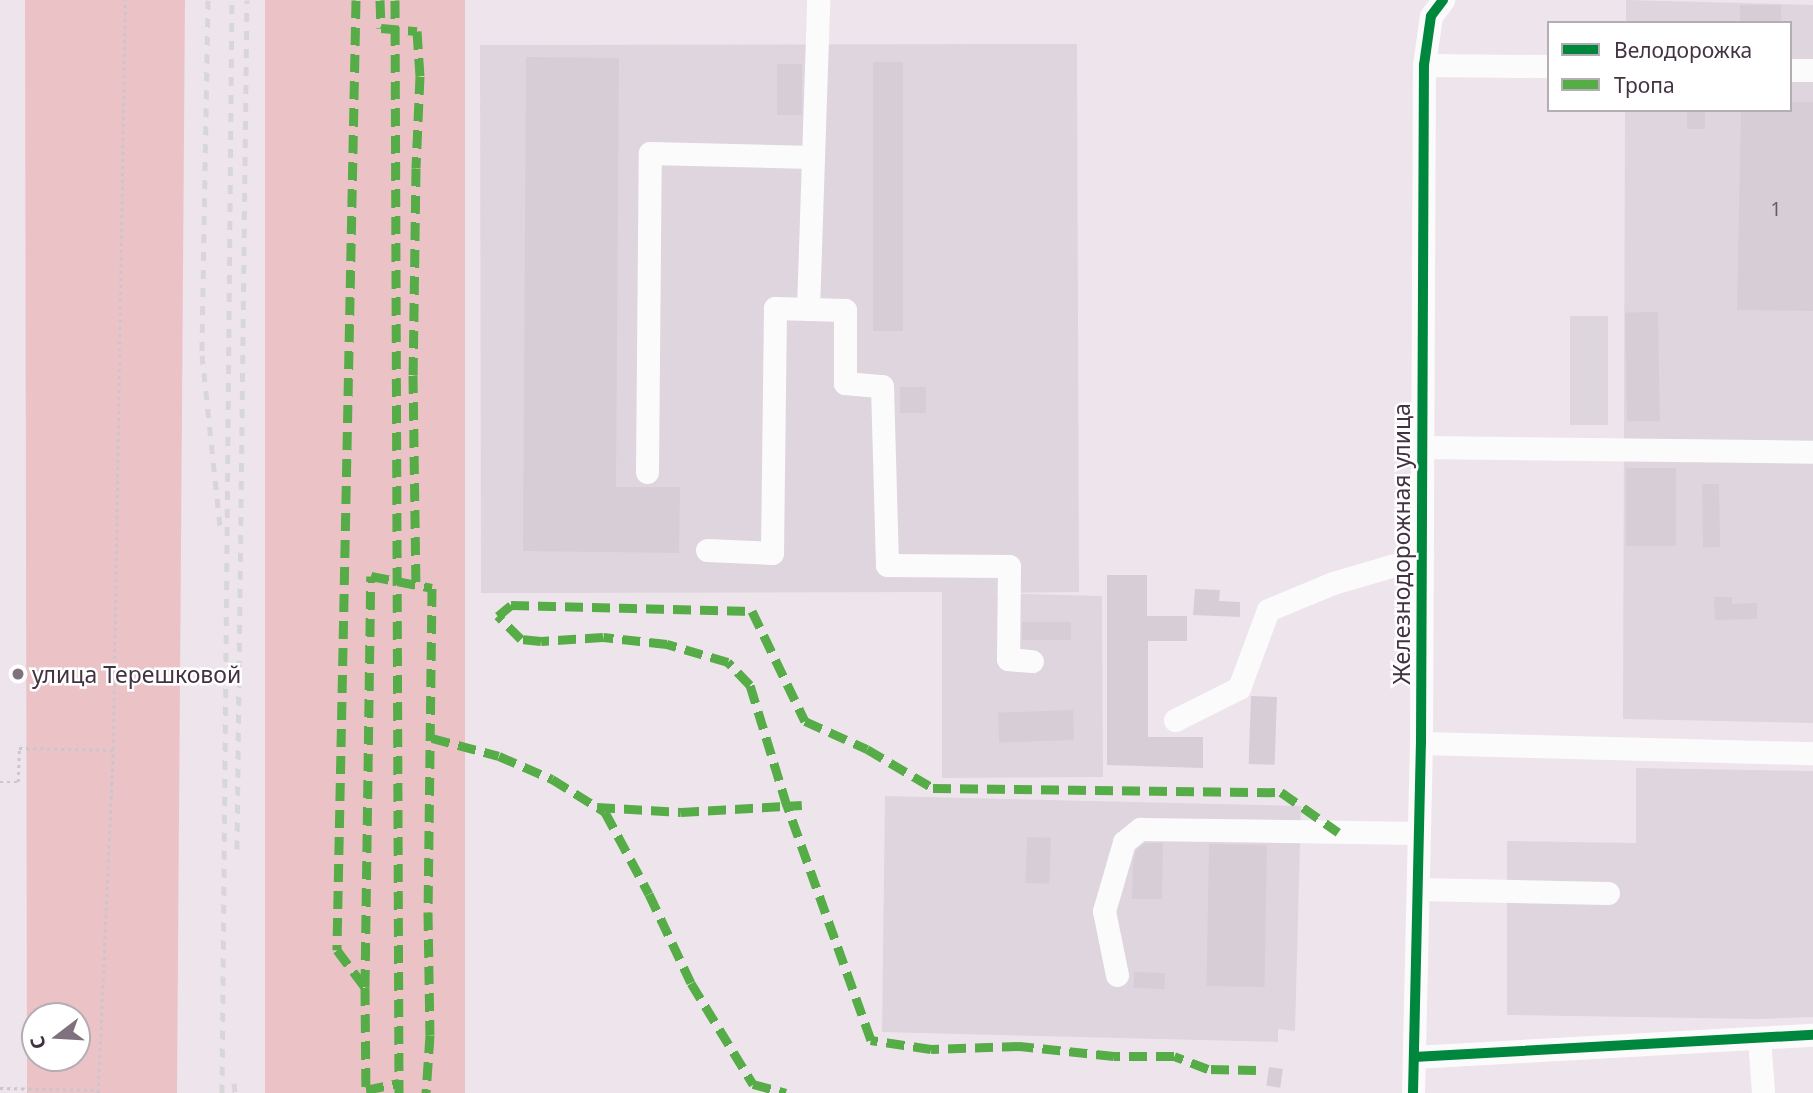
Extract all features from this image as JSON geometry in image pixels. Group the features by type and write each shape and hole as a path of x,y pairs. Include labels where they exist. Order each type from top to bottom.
{"street":[{"path":"808,309 818,0"},
{"name":"Железнодорожная улица","path":"1413,1093 1421,743 1424,65 1431,16 1443,0"},
{"path":"1424,65 1547,66"},
{"path":"1792,70 1813,71"},
{"path":"648,472 650,153 813,157"},
{"path":"707,550 772,553 775,308 845,310 845,383 882,386 887,565 1009,566 1008,659 1032,661"},
{"path":"1422,447 1813,452"},
{"path":"1175,720 1239,688 1268,610 1333,583 1422,557"},
{"path":"1421,743 1802,759"},
{"path":"1117,975 1104,911 1124,842 1140,829 1419,833"},
{"path":"1418,889 1608,893"},
{"path":"1414,1057 1813,1035"},
{"path":"1759,1038 1763,1093"}],"path":[{"path":"0,1088 98,1091 113,750 125,0"},
{"path":"0,782 18,782 19,747 113,750"}],"shaded area":[{"path":"25,0 185,0 177,1093 27,1093 27,1072 91,1072 91,1002 27,1002"},
{"path":"265,0 465,0 465,1093 265,1093"},
{"path":"1626,0 1813,5 1813,723 1623,719 1625,112 1792,112 1792,21 1626,21"},
{"path":"1077,44 1079,592 986,593 1102,596 1103,777 942,778 942,592 481,593 480,45"},
{"path":"1570,316 1608,316 1608,425 1570,425"},
{"path":"1636,768 1813,771 1813,1017 1759,1019 1507,1015 1507,841 1636,843"},
{"path":"885,796 1301,806 1295,1031 1278,1029 1278,1042 882,1032"}],"building":[{"path":"1740,5 1781,5 1781,21 1740,21"},
{"path":"526,57 619,58 616,487 680,487 679,553 523,551"},
{"path":"873,62 903,62 903,331 873,331"},
{"path":"777,64 802,64 802,115 777,115"},
{"path":"1792,102 1813,102 1813,311 1737,310 1741,112 1792,112"},
{"path":"1687,112 1705,112 1705,129 1687,129"},
{"path":"1658,312 1660,421 1627,422 1625,313"},
{"path":"900,387 926,387 926,413 900,413"},
{"path":"1626,468 1676,468 1676,546 1626,546"},
{"path":"1702,484 1719,484 1720,547 1703,547"},
{"path":"1107,575 1147,575 1147,616 1187,616 1187,641 1148,641 1148,737 1203,737 1203,768 1107,765"},
{"path":"1195,589 1220,590 1219,601 1240,602 1240,617 1193,615"},
{"path":"1714,597 1732,597 1732,604 1757,603 1757,619 1715,620"},
{"path":"1022,622 1071,622 1071,640 1022,640"},
{"path":"1251,696 1277,697 1275,765 1249,764"},
{"path":"1073,710 1074,740 999,743 998,713"},
{"path":"1027,837 1051,838 1049,884 1025,883"},
{"path":"1145,843 1163,843 1162,899 1132,899 1136,850"},
{"path":"1209,844 1267,845 1265,987 1207,986"},
{"path":"1134,972 1165,973 1164,989 1133,988"},
{"path":"1269,1067 1283,1069 1280,1088 1266,1086"}],"railway":[{"path":"208,0 202,355 220,526"},
{"path":"222,1093 232,0"},
{"path":"237,849 247,0"},
{"path":"234,1083 235,1093"}],"marked path":[{"path":"356,0 337,950 365,987 366,1093"},
{"path":"380,0 381,28 417,31 420,76 413,375 416,585"},
{"path":"395,0 399,1093"},
{"path":"365,987 371,576 432,588 428,912 430,1035 426,1093"},
{"path":"1256,1070 1208,1069 1174,1056 1114,1056 1020,1046 931,1049 871,1040 787,806 750,685 728,662 667,644 603,637 541,641 521,639 498,616 511,605 752,611 805,721 867,749 933,788 1281,792 1338,832"},
{"path":"432,738 499,756 552,779 605,812 649,894 691,983 753,1084 786,1093"},
{"path":"597,807 681,812 802,805"},
{"path":"366,1090 399,1083"}],"cycle path":[{"path":"1413,1093 1421,743 1424,65 1431,16 1443,0"},
{"path":"1414,1057 1813,1035"}],"place":[{"name":"улица Терешковой","path":"18,674"}]}
